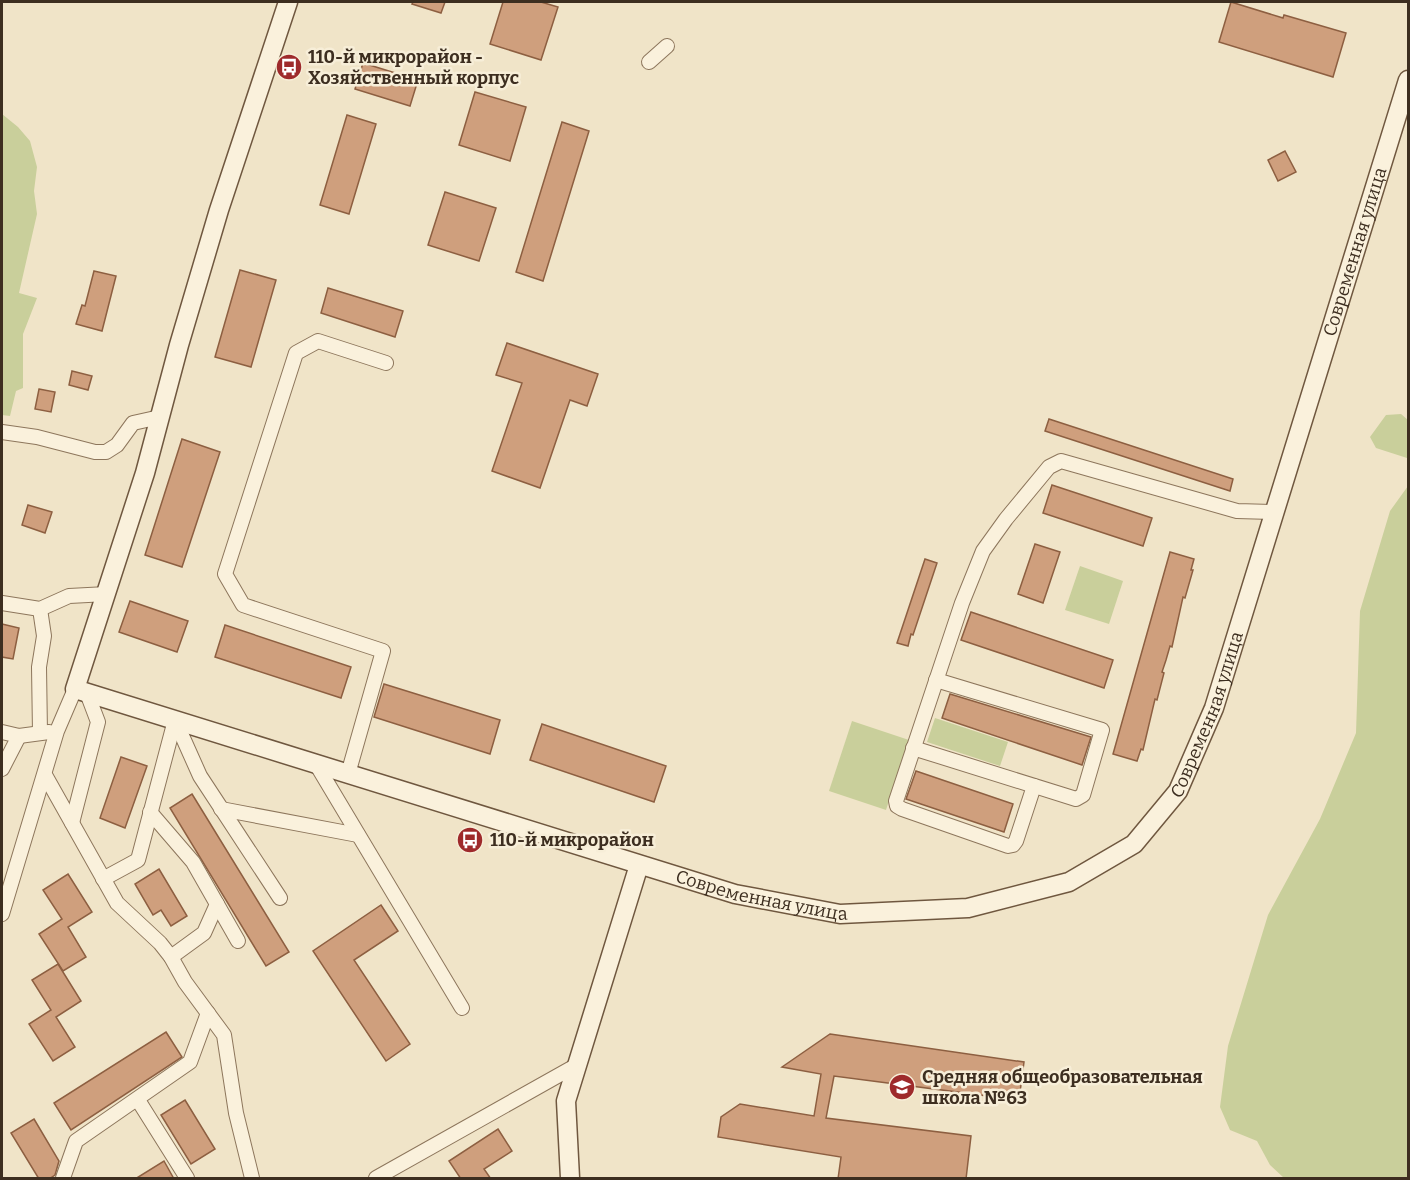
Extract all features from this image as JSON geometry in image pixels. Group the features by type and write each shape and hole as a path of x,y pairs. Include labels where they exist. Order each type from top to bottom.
{"street":[{"path":"2,914 57,731 81,691 219,210 288,2"},
{"path":"649,62 667,46"},
{"name":"Современная улица","path":"81,691 735,894 840,914 968,908 1069,882 1134,844 1178,791 1214,708 1408,80"},
{"path":"348,774 383,651 243,604 225,574 296,353 318,340 386,363"},
{"path":"2,432 106,452 117,445 133,423 160,417"},
{"path":"1034,786 1016,841 1013,845 1008,846 902,809 897,806 896,801 962,603 983,551 1049,467 1061,461 1237,511 1274,512"},
{"path":"2,603 40,609 69,596 107,594"},
{"path":"40,609 44,636 39,667 40,733"},
{"path":"913,748 1076,799 1083,795 1102,730 936,680"},
{"path":"72,823 98,722 81,691"},
{"path":"175,720 200,776 280,898"},
{"path":"104,879 138,860 175,720"},
{"path":"2,732 19,736 57,731"},
{"path":"2,769 19,736"},
{"path":"316,764 462,1008"},
{"path":"45,775 117,903 160,943 224,1035 236,1113 252,1179"},
{"path":"221,809 358,835"},
{"path":"150,812 193,862 238,940"},
{"path":"570,1179 566,1101 639,865"},
{"path":"171,957 204,933 217,904"},
{"path":"63,1179 76,1141 190,1062 208,1013"},
{"path":"376,1179 577,1065"},
{"path":"138,1100 187,1179"}],"green space":[{"path":"2,114 30,141 37,167 34,191 37,214 19,293 37,298 23,334 23,388 16,391 10,416 2,415"},
{"path":"1401,414 1408,420 1408,464 1407,458 1376,448 1370,437 1386,415"},
{"path":"1408,486 1408,1178 1284,1178 1270,1165 1257,1141 1230,1130 1220,1107 1228,1046 1268,915 1320,819 1356,733 1360,611 1390,511"},
{"path":"1080,566 1123,581 1109,624 1065,610"},
{"path":"935,718 1008,742 1000,766 927,742"},
{"path":"852,721 909,740 886,810 829,791"}],"building":[{"path":"413,2 445,2 441,13 412,4"},
{"path":"503,2 541,2 558,7 541,60 490,44"},
{"path":"1231,2 1283,18 1284,15 1346,33 1333,77 1219,42"},
{"path":"363,63 418,80 410,106 355,89"},
{"path":"475,92 526,107 510,161 459,145"},
{"path":"347,115 376,124 349,214 320,205"},
{"path":"562,122 589,131 543,281 516,272"},
{"path":"1285,151 1296,172 1278,181 1268,160"},
{"path":"445,192 496,208 479,261 428,245"},
{"path":"240,270 276,280 251,367 215,357"},
{"path":"94,271 116,276 102,331 76,324 82,305 85,306"},
{"path":"328,288 403,311 395,337 321,313"},
{"path":"507,343 598,374 587,406 570,400 540,488 492,471 522,383 496,375"},
{"path":"72,371 92,376 88,390 69,385"},
{"path":"39,389 55,392 51,412 35,409"},
{"path":"1049,419 1233,479 1230,491 1045,431"},
{"path":"182,439 220,452 182,567 145,555"},
{"path":"1052,485 1152,518 1143,546 1043,513"},
{"path":"28,505 52,512 45,533 22,525"},
{"path":"1035,544 1060,552 1043,603 1018,594"},
{"path":"1170,552 1194,559 1191,570 1193,570 1185,598 1183,597 1172,647 1170,646 1162,672 1164,673 1157,700 1155,699 1143,750 1141,749 1137,761 1113,754"},
{"path":"925,559 937,563 908,646 897,643"},
{"path":"130,601 188,621 177,652 119,632"},
{"path":"971,612 1113,660 1104,688 961,640"},
{"path":"2,624 19,628 13,659 2,657"},
{"path":"225,625 351,667 341,698 215,657"},
{"path":"384,684 500,720 490,754 374,717"},
{"path":"950,694 1091,737 1082,765 942,718"},
{"path":"542,724 666,766 654,802 530,760"},
{"path":"121,757 147,766 125,828 100,818"},
{"path":"916,771 1013,804 1004,832 906,799"},
{"path":"192,794 289,952 266,966 170,808"},
{"path":"159,869 187,916 171,926 161,910 153,915 135,884"},
{"path":"68,874 92,912 68,927 86,957 63,971 39,934 62,919 43,890"},
{"path":"381,905 398,931 354,960 410,1044 386,1061 313,951"},
{"path":"58,964 81,1001 56,1017 75,1047 53,1061 29,1024 51,1010 32,980"},
{"path":"166,1032 182,1057 71,1130 54,1103"},
{"path":"830,1034 1024,1062 1019,1100 834,1076 826,1118 971,1136 966,1179 838,1179 841,1157 718,1137 721,1117 740,1104 814,1116 821,1074 782,1067"},
{"path":"185,1100 215,1149 191,1164 161,1115"},
{"path":"34,1119 59,1161 55,1175 49,1179 39,1179 11,1133"},
{"path":"498,1129 512,1151 484,1169 491,1179 461,1179 449,1161"},
{"path":"164,1161 174,1179 135,1179"}],"place":[{"name":"110-й микрорайон - Хозяйственный корпус","path":"289,67"},
{"name":"110-й микрорайон","path":"470,840"},
{"name":"Средняя общеобразовательная школа №63","path":"902,1087"}]}
